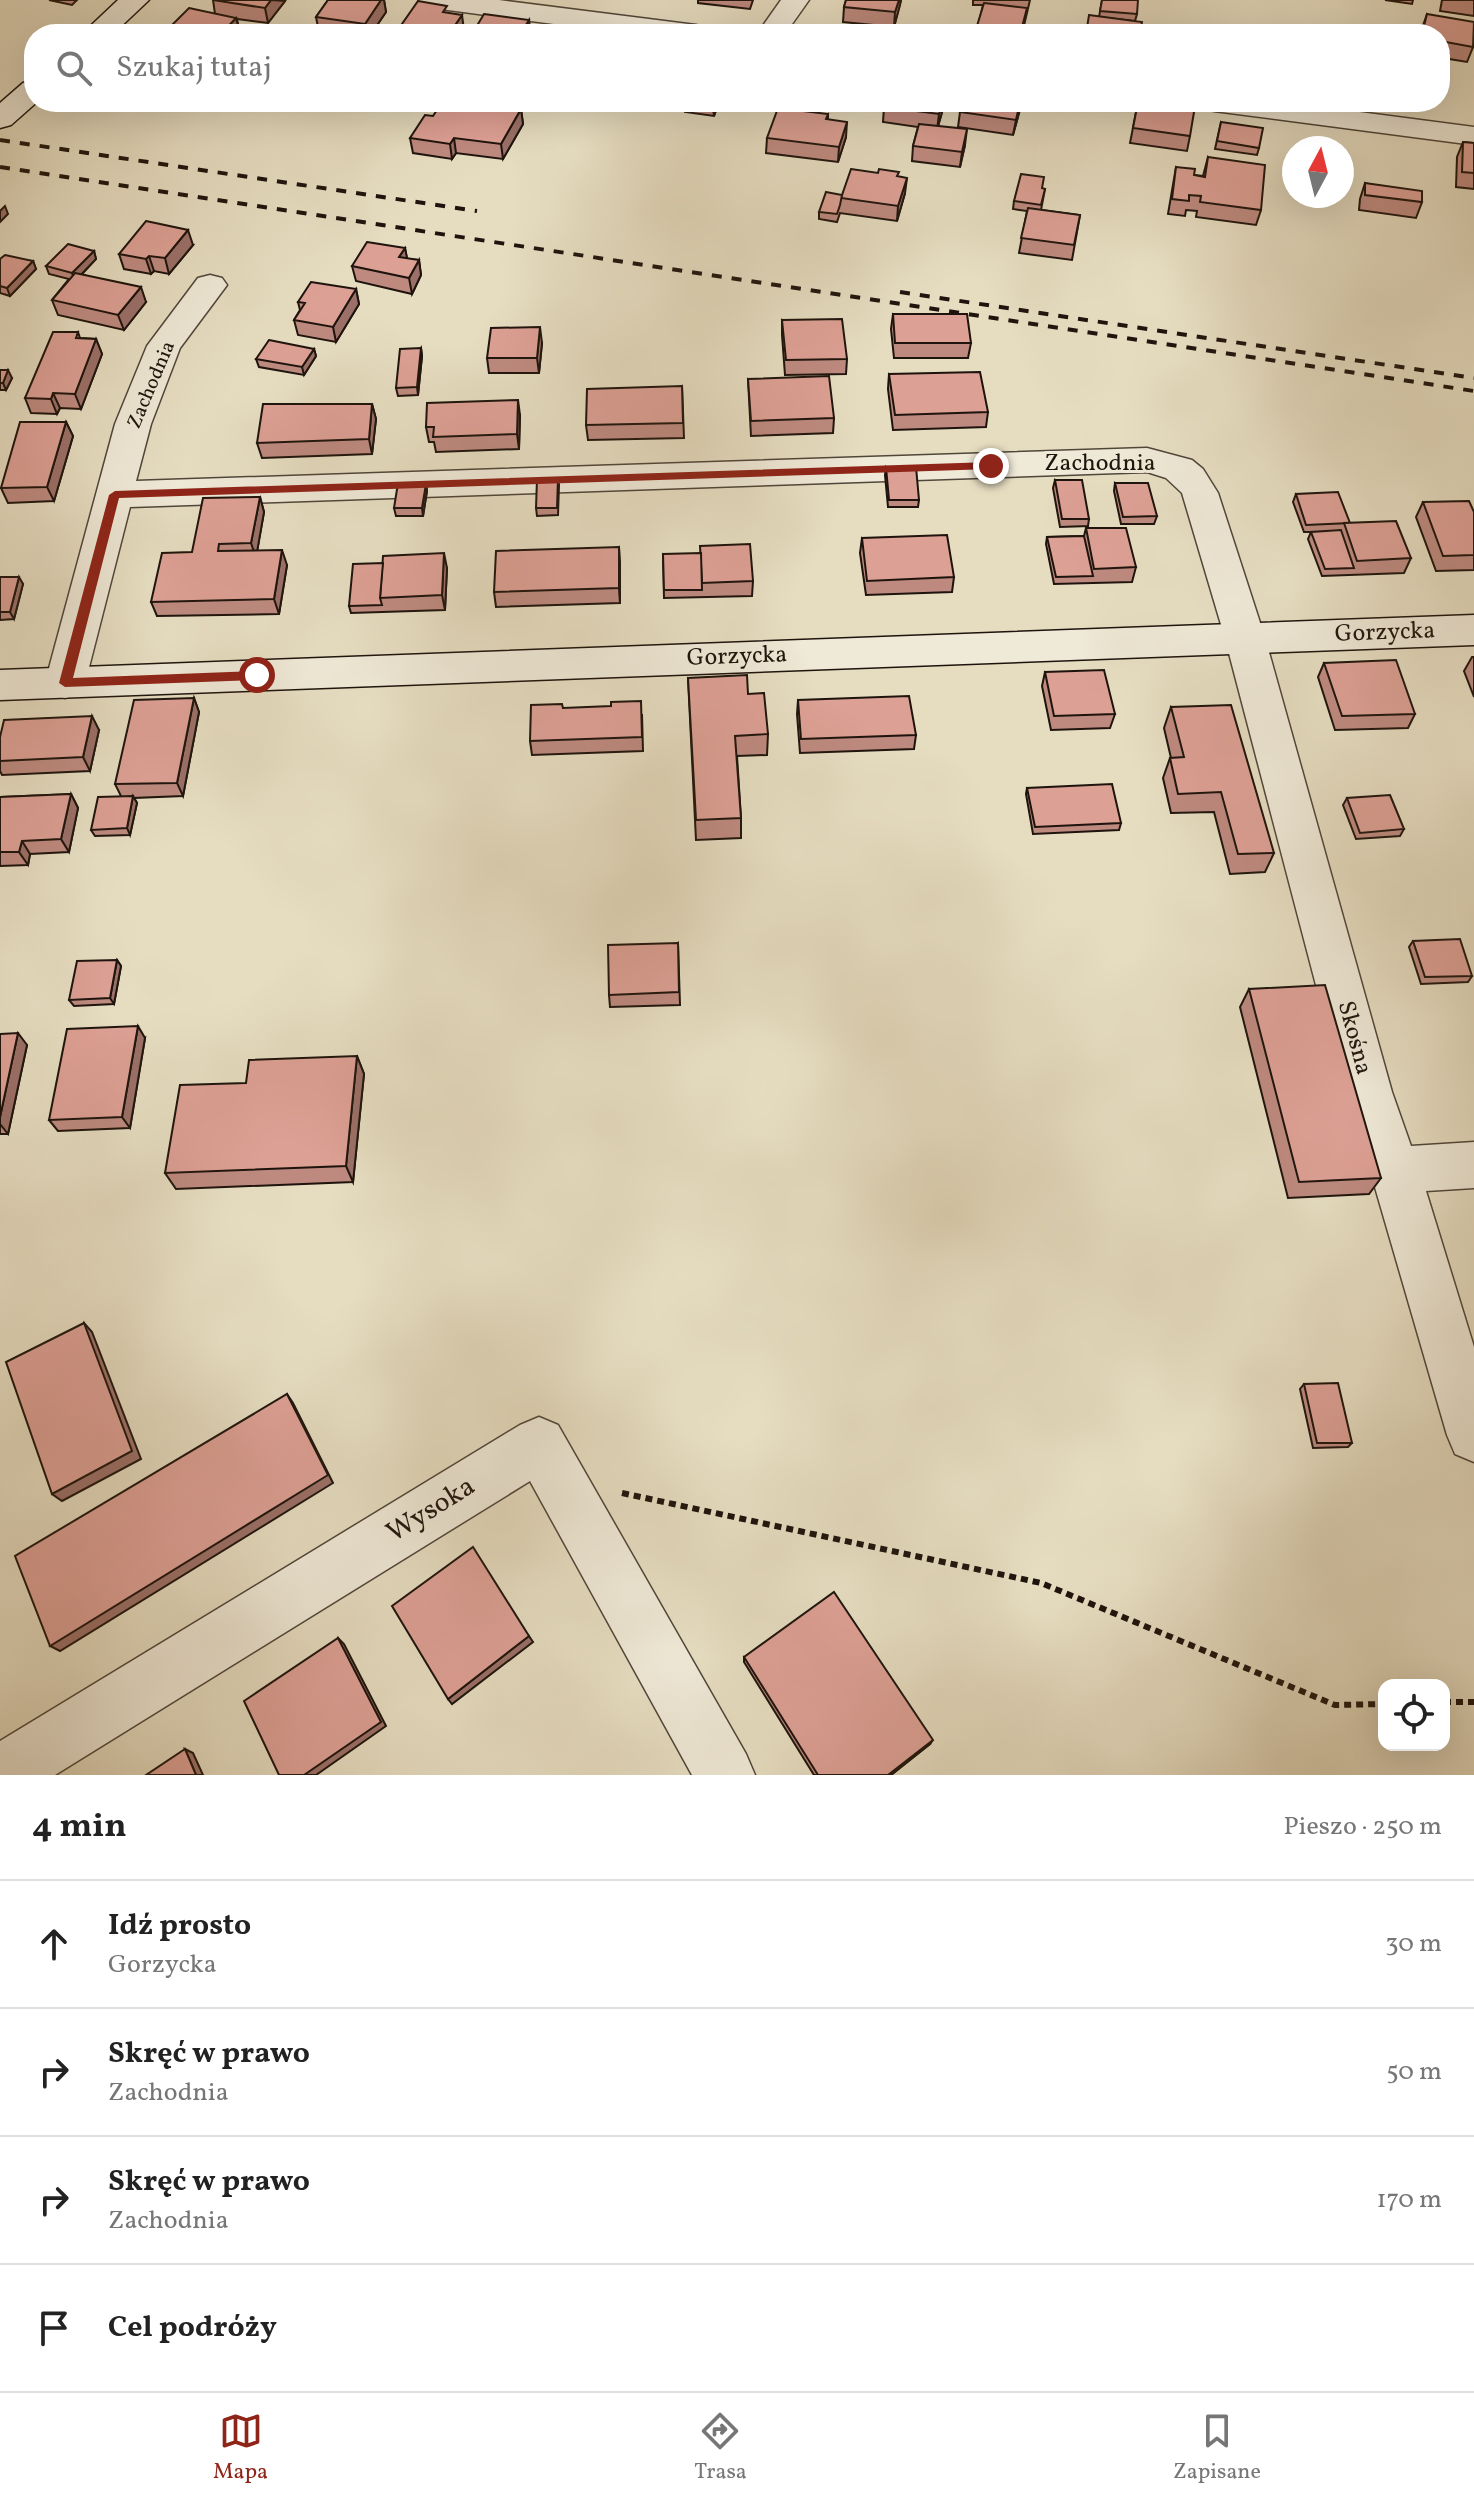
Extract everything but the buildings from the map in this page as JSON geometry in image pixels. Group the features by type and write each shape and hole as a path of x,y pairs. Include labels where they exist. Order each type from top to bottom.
{"street":[{"path":"107,24 135,0"},
{"path":"433,0 623,24"},
{"path":"778,24 795,0"},
{"path":"0,119 24,98"},
{"path":"1290,112 1474,136"},
{"name":"Zachodnia","path":"65,683 133,424 164,346 210,285"},
{"name":"Zachodnia","path":"115,495 1147,460 1176,465 1192,477 1200,493 1245,638"},
{"name":"Gorzycka","path":"0,685 1474,630"},
{"name":"Skośna","path":"1245,638 1368,1092 1395,1170 1474,1435"},
{"path":"1395,1170 1474,1165"},
{"name":"Wysoka","path":"0,1775 539,1444 725,1775"}],"path":[{"path":"559,1480 1041,1583 1335,1705 1378,1704"},
{"path":"1450,1702 1474,1702"}],"railway":[{"path":"0,140 477,211"},
{"path":"0,167 1474,391"},
{"path":"900,292 1474,378"}],"route":[{"path":"257,675 65,683 115,495 991,466"}]}
